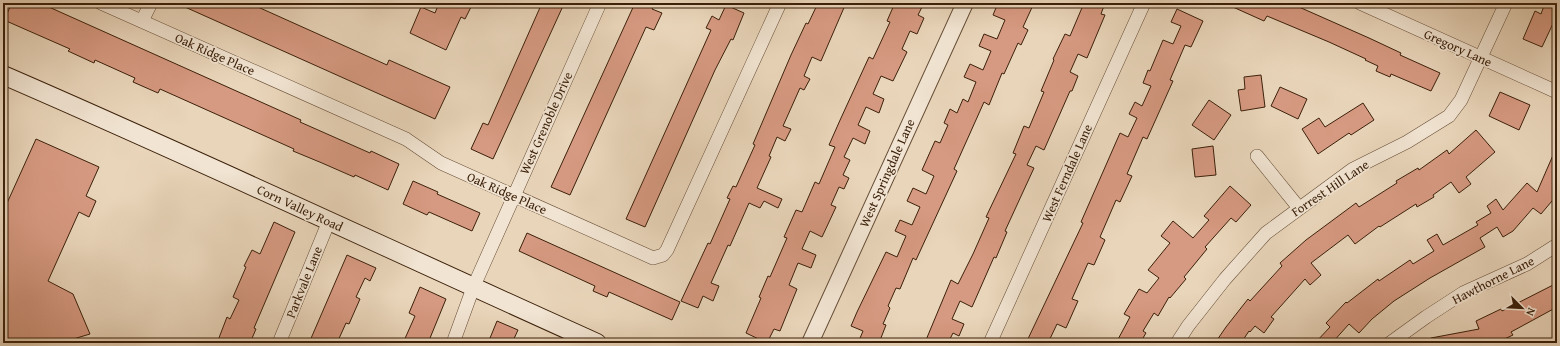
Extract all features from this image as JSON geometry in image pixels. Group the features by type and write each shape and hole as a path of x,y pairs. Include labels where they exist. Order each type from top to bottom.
{"main road":[{"name":"Corn Valley Road","path":"3,75 133,131 473,288 597,343"}],"street":[{"name":"Oak Ridge Place","path":"101,3 406,139 441,163 653,258 663,255 667,250 780,3"},
{"path":"142,22 151,3"},
{"name":"West Grenoble Drive","path":"453,343 473,288 600,3"},
{"name":"West Springdale Lane","path":"810,343 965,3"},
{"name":"West Ferndale Lane","path":"990,343 1144,3"},
{"name":"Gregory Lane","path":"1360,3 1557,92"},
{"name":"Forrest Hill Lane","path":"1177,343 1188,326 1225,279 1266,233 1353,169 1407,142 1449,116 1461,100 1506,3"},
{"path":"1257,156 1299,208"},
{"name":"Parkvale Lane","path":"279,343 329,221"},
{"name":"Hawthorne Lane","path":"1390,343 1463,293 1527,264 1557,245"}],"building":[{"path":"12,3 40,3 301,120 300,122 399,164 388,190 355,175 354,177 293,151 294,149 160,89 158,93 133,82 135,78 95,60 94,63 68,51 70,49 4,20"},
{"path":"176,3 249,3 387,65 389,60 450,87 435,119"},
{"path":"439,3 473,3 465,19 461,17 446,50 410,33 421,7 435,13"},
{"path":"542,3 556,3 563,6 493,159 471,149 483,123 488,125"},
{"path":"635,3 655,3 652,9 662,13 654,30 646,27 570,195 551,187"},
{"path":"818,3 846,3 821,61 812,57 804,76 810,79 804,90 800,88 783,126 791,129 785,141 777,137 769,156 771,157 757,188 782,199 778,208 764,201 760,208 749,203 730,246 728,245 711,283 719,286 713,301 703,296 698,308 681,301 708,243 710,244 730,199 727,198 733,186 736,187 755,145 753,144 791,55 806,23 808,24"},
{"path":"900,3 924,3 918,15 924,18 917,34 910,31 902,49 907,52 893,81 881,76 873,94 884,99 879,113 866,107 858,125 870,131 865,144 853,138 844,157 850,160 843,175 849,178 844,189 839,187 831,205 836,207 822,237 810,231 802,249 816,255 811,268 798,263 789,285 797,289 780,331 774,329 767,343 746,333 761,298 759,297 768,276 770,277 787,238 784,237 796,210 802,212 815,182 819,184 835,147 829,145 841,118 869,57 873,59 890,22 887,21 894,5 898,7"},
{"path":"998,3 1034,3 1023,27 1028,30 1021,45 1018,43 1004,74 1002,73 989,105 984,102 954,169 957,171 916,260 913,258 900,289 896,288 888,306 890,308 883,324 886,325 879,343 858,343 863,331 851,326 857,312 886,252 897,257 906,236 895,231 900,220 912,225 920,207 907,201 913,188 926,194 934,176 922,170 935,141 940,143 948,125 944,123 950,109 957,113 963,99 968,102 976,82 964,77 970,64 983,70 991,51 979,46 984,34 997,39 1005,20 993,15"},
{"path":"1084,3 1105,3 1101,14 1105,15 1087,58 1078,54 1070,72 1078,76 1044,150 1036,146 1027,165 1034,168 1005,231 1007,232 996,258 994,257 972,307 960,301 952,319 964,324 959,336 953,333 948,343 934,343 926,340 951,280 958,284 973,254 989,218 986,217 1016,154 1013,153 1024,126 1029,128 1044,92 1041,91 1054,60 1053,59 1065,34 1070,36"},
{"path":"1224,3 1290,3 1369,38 1401,53 1400,55 1440,73 1431,91 1391,74 1390,77 1376,71 1378,66 1329,42 1267,16 1264,21"},
{"path":"1545,3 1557,3 1557,15 1542,47 1523,39 1535,11 1541,14"},
{"path":"726,5 744,13 733,40 731,39 715,70 645,227 626,219 711,30 706,28 712,16 719,20"},
{"path":"1177,9 1203,21 1191,47 1185,45 1170,80 1173,81 1147,139 1143,137 1127,174 1132,176 1120,202 1116,200 1100,237 1105,240 1094,265 1088,263 1072,299 1078,301 1066,328 1057,324 1048,343 1026,343 1083,223 1081,222 1120,133 1128,137 1137,118 1129,114 1135,102 1142,106 1151,86 1143,83 1148,70 1150,71 1163,40 1173,44 1181,26 1171,22"},
{"path":"1261,75 1265,107 1241,111 1238,90 1245,89 1244,77"},
{"path":"1280,87 1307,99 1298,119 1271,106"},
{"path":"1500,92 1530,105 1519,130 1489,116"},
{"path":"1209,100 1231,115 1214,140 1192,125"},
{"path":"1363,103 1374,120 1351,135 1349,133 1318,154 1302,129 1319,118 1325,127"},
{"path":"1476,130 1495,152 1466,177 1471,184 1459,193 1451,182 1433,195 1434,197 1417,207 1416,204 1380,227 1379,226 1355,244 1348,235 1311,263 1321,275 1310,285 1305,279 1271,317 1274,319 1264,333 1255,326 1250,332 1249,331 1241,343 1215,343 1248,299 1250,301 1282,266 1280,263 1306,240 1356,203 1359,207 1397,183 1396,181 1418,168 1419,170 1447,150 1449,154"},
{"path":"36,139 99,167 86,196 96,201 89,217 79,212 48,281 73,294 90,334 60,343 3,343 3,212"},
{"path":"1213,146 1216,175 1195,177 1192,149"},
{"path":"1557,146 1557,195 1541,214 1533,208 1513,231 1503,237 1497,227 1480,238 1485,247 1430,278 1394,301 1372,319 1359,333 1349,324 1332,343 1315,343 1330,327 1326,323 1346,302 1347,303 1378,279 1379,281 1410,260 1413,264 1434,251 1427,240 1437,234 1443,245 1478,225 1476,222 1491,213 1487,206 1496,199 1503,210 1527,183 1537,192"},
{"path":"413,181 438,192 437,194 480,213 472,231 429,212 427,215 403,204"},
{"path":"1230,186 1251,205 1236,222 1231,218 1205,247 1207,249 1184,277 1186,279 1170,298 1169,297 1158,316 1154,313 1143,331 1146,333 1140,343 1116,343 1130,317 1124,314 1139,289 1147,293 1159,278 1148,270 1170,243 1161,236 1173,221 1193,238 1209,220 1204,216"},
{"path":"274,222 295,232 254,328 256,329 250,343 217,343 227,317 230,319 239,300 233,297 246,267 244,266 252,250 260,254"},
{"path":"527,233 680,302 672,320 609,292 607,297 593,291 595,286 519,251"},
{"path":"347,255 376,268 370,281 365,278 356,297 360,299 349,324 346,323 337,343 309,343"},
{"path":"1557,283 1557,307 1511,332 1513,335 1496,343 1432,343 1431,338 1479,329 1476,321 1501,309 1502,311"},
{"path":"420,287 446,299 428,343 403,343 415,316 409,313"},
{"path":"497,321 518,330 512,343 488,343"}]}
